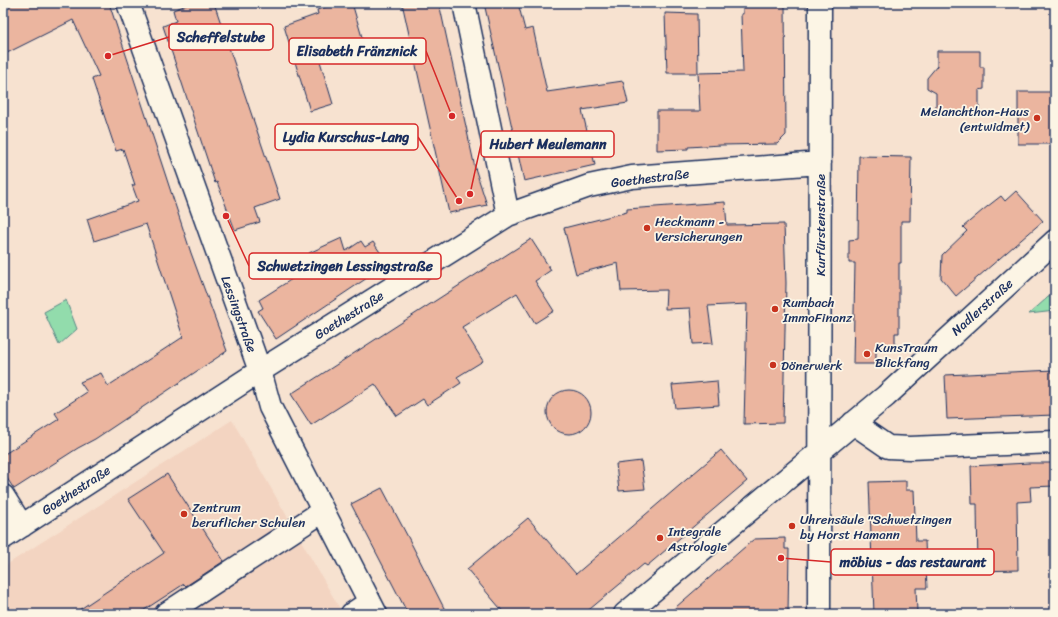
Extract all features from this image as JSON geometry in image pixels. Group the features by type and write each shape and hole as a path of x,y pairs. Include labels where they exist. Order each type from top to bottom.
{"street":[{"name":"Lessingstraße","path":"128,3 260,371 270,407 373,608"},
{"path":"464,3 508,215"},
{"name":"Kurfürstenstraße","path":"819,614 820,3"},
{"name":"Goethestraße","path":"3,538 260,371 508,215 589,186 632,177 820,163"},
{"name":"Nadlerstraße","path":"625,614 853,423 1055,241"},
{"path":"853,423 888,447 910,448 1055,442"},
{"path":"3,496 22,526"},
{"path":"166,614 323,511"},
{"path":"352,614 373,608"}],"shaded area":[{"name":"Zentrum beruflicher Schulen","path":"232,420 343,614 3,614 3,567"}],"green space":[{"path":"1055,291 1055,311 1029,314"},
{"path":"66,300 77,329 59,345 44,312"}],"building":[{"path":"16,3 109,3 191,253 227,351 95,439 78,448 14,489 3,472 3,455 59,419 55,413 87,392 80,382 101,373 108,386 183,337 146,224 94,241 87,219 138,201 132,185 135,185 123,149 116,151 92,79 99,76 73,20 3,55 3,9"},
{"path":"192,3 214,3 280,199 255,208 260,222 235,230 217,182 215,183 163,26 176,21 173,10"},
{"path":"338,3 352,3 364,44 319,58 333,104 310,111 284,26 318,14 317,10"},
{"path":"402,3 439,3 475,168 487,205 449,213"},
{"path":"484,3 518,3 525,30 533,28 547,92 623,81 628,103 582,110 595,165 524,181"},
{"path":"743,3 785,3 786,135 777,144 721,145 688,147 688,149 657,150 657,111 700,111 698,73 743,72 741,14 743,14"},
{"path":"665,13 697,14 698,73 667,73"},
{"path":"937,51 980,51 980,67 984,67 984,89 979,90 979,112 936,112 936,93 927,88 927,78 937,66"},
{"name":"Melanchthon-Haus (entwidmet)","path":"1018,92 1055,92 1055,144 1018,144"},
{"path":"859,156 911,157 910,221 901,221 901,263 899,263 899,333 895,333 895,347 876,347 876,364 853,364 855,263 849,263 849,240 858,239"},
{"path":"1016,191 1043,221 956,296 941,278 942,255 967,231 963,227 1001,196 1005,201"},
{"path":"725,202 727,225 784,224 786,283 783,423 744,424 747,304 708,306 713,343 693,344 690,308 665,309 666,290 621,291 618,263 576,274 564,228 627,212 627,209"},
{"path":"342,238 346,251 361,241 365,247 373,242 386,261 380,265 382,268 276,339 258,311 263,308 259,300 314,265 309,253"},
{"path":"531,239 551,270 535,281 554,311 535,323 517,293 462,327 483,361 457,377 461,383 427,405 423,399 397,416 375,384 311,425 291,394"},
{"path":"1055,370 1055,415 947,419 945,375"},
{"path":"717,381 719,405 675,408 672,385"},
{"path":"569,390 581,394 587,400 591,412 587,424 581,430 569,434 557,430 551,424 547,412 551,400 557,394"},
{"path":"721,450 747,481 647,566 644,564 584,614 505,614 467,569 528,518 576,574"},
{"path":"641,461 645,489 619,491 616,464"},
{"path":"1055,463 1055,486 1030,487 1031,501 1017,502 1018,570 978,571 977,504 972,504 971,466"},
{"path":"167,474 224,561 186,586 184,584 138,614 73,614 164,553 128,499"},
{"path":"906,481 906,490 914,490 916,541 925,541 927,588 916,588 917,612 874,614 869,482"},
{"path":"382,488 447,614 408,614 351,504"},
{"path":"785,538 785,549 789,549 788,614 668,614 754,539"}],"place":[{"name":"Scheffelstube","path":"108,56"},
{"name":"Elisabeth Fränznick","path":"452,116"},
{"name":"Melanchthon-Haus (entwidmet)","path":"1037,118"},
{"name":"Hubert Meulemann","path":"470,194"},
{"name":"Lydia Kurschus-Lang","path":"459,201"},
{"name":"Schwetzingen Lessingstraße","path":"226,216"},
{"name":"Heckmann - Versicherungen","path":"647,228"},
{"name":"Rumbach ImmoFinanz","path":"775,309"},
{"name":"KunsTraum Blickfang","path":"867,354"},
{"name":"Dönerwerk","path":"773,365"},
{"name":"Zentrum beruflicher Schulen","path":"184,514"},
{"name":"Uhrensäule \"Schwetzingen by Horst Hamann","path":"792,526"},
{"name":"Integrale Astrologie","path":"660,538"},
{"name":"möbius - das restaurant","path":"781,558"}]}
